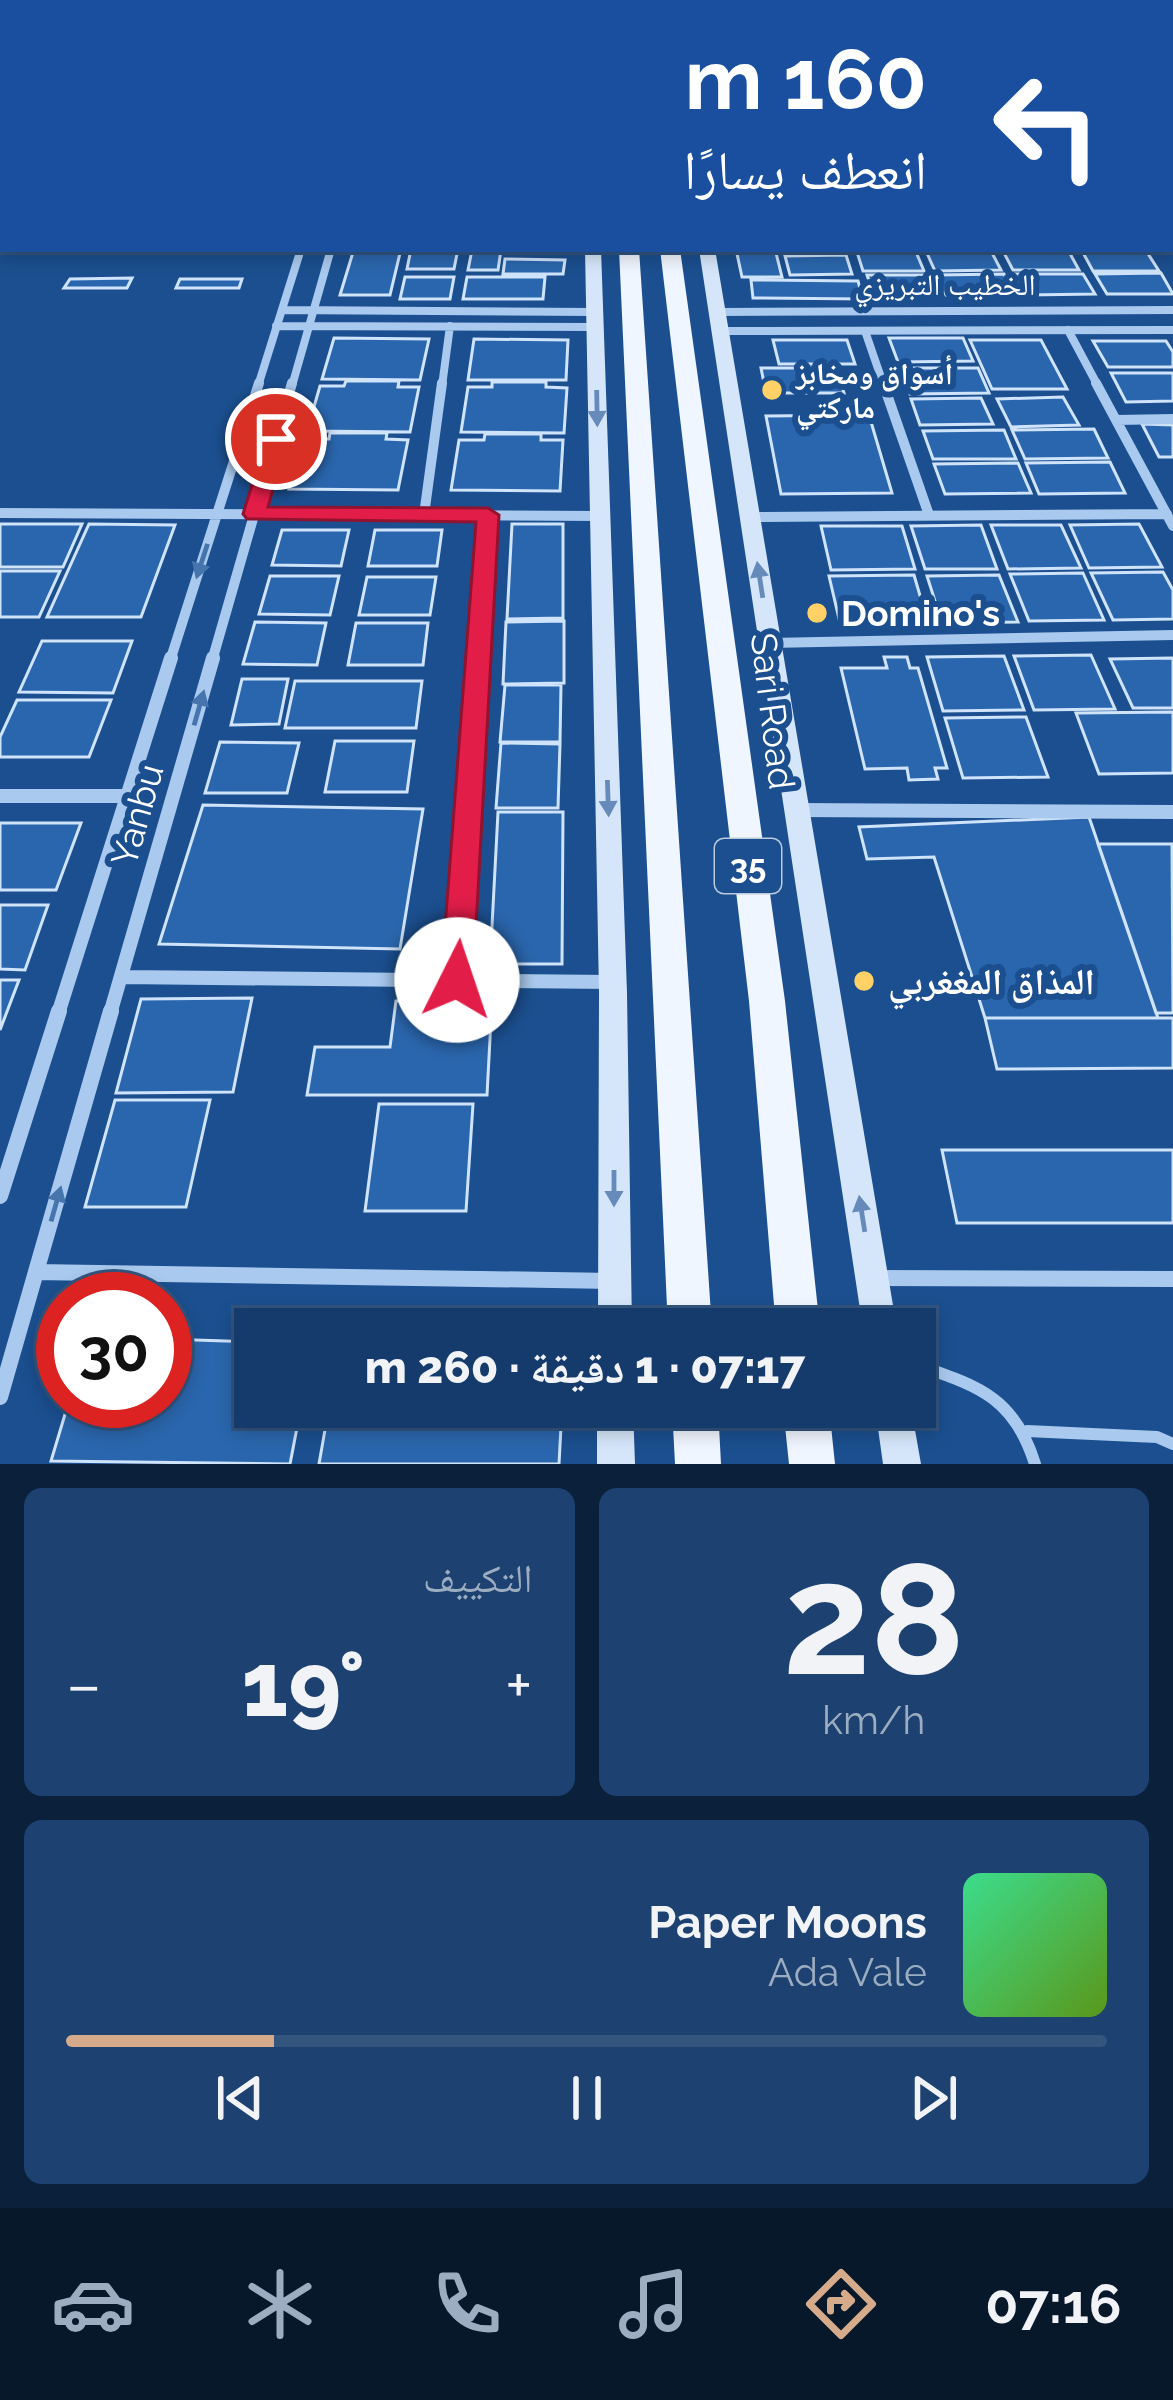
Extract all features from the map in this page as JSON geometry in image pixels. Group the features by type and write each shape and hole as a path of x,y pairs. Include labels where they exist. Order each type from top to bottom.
{"main road":[{"path":"593,252 613,982 615,1308"},
{"name":"35","path":"629,252 689,1308"},
{"name":"Sari Road","path":"670,252 766,1001 796,1308"},
{"path":"707,252 877,1308"},
{"path":"615,1428 616,1464"},
{"path":"696,1428 698,1464"},
{"path":"808,1428 812,1464"},
{"path":"896,1428 902,1464"}],"street":[{"name":"Yanbu","path":"0,1196 300,252"},
{"name":"Yanbu","path":"0,1397 330,252"},
{"path":"281,310 595,319"},
{"name":"الخطيب التبريزي","path":"719,322 1173,310"},
{"path":"277,326 450,326 595,319"},
{"name":"الخطيب التبريزي","path":"719,322 866,331 1173,330"},
{"path":"424,515 450,326"},
{"path":"1068,330 1173,526"},
{"path":"866,331 929,515"},
{"path":"1117,420 1173,419"},
{"path":"0,513 600,516"},
{"path":"750,517 1166,514"},
{"path":"457,980 488,515"},
{"path":"770,643 1173,635"},
{"path":"0,796 127,796"},
{"path":"797,810 1173,812"},
{"path":"121,977 613,982"},
{"path":"192,1274 615,1281"},
{"path":"872,1278 1173,1279"}],"lane":[{"path":"936,1372 1001,1399 1027,1431 1035,1464"},
{"path":"1027,1431 1156,1437 1173,1444"}],"building":[{"path":"353,252 400,252 390,295 340,295"},
{"path":"410,252 457,252 454,269 407,269"},
{"path":"472,252 501,252 498,270 468,270"},
{"path":"737,252 776,252 782,277 742,277"},
{"path":"857,252 916,252 924,271 863,271"},
{"path":"926,252 992,252 1001,270 935,271"},
{"path":"1004,252 1069,252 1079,270 1013,270"},
{"path":"1083,252 1147,252 1159,271 1093,271"},
{"path":"846,255 852,274 790,275 785,256"},
{"path":"505,259 565,260 563,274 503,274"},
{"path":"1161,273 1173,294 1107,294 1095,274"},
{"path":"1004,274 1014,295 946,295 937,275"},
{"path":"1016,274 1083,274 1095,294 1027,295"},
{"path":"867,275 928,275 937,295 874,296"},
{"path":"405,277 454,277 450,299 400,299"},
{"path":"467,277 545,277 543,299 463,299"},
{"path":"132,278 127,288 64,288 70,279"},
{"path":"180,279 242,279 239,288 176,288"},
{"path":"751,280 858,281 863,299 753,298"},
{"path":"334,338 429,339 420,380 322,379"},
{"path":"889,338 963,338 973,361 898,362"},
{"path":"474,339 568,340 566,380 468,380"},
{"path":"773,340 847,340 855,364 779,364"},
{"path":"970,340 1041,340 1067,389 992,389"},
{"path":"1093,341 1166,341 1173,352 1173,367 1108,367"},
{"path":"761,368 837,368 844,393 766,393"},
{"path":"901,368 978,368 989,393 910,394"},
{"path":"1111,373 1173,373 1173,401 1126,402"},
{"path":"346,381 399,381 398,387 419,387 410,432 307,431 320,386 344,386"},
{"path":"492,382 546,382 546,387 567,388 564,433 461,432 468,387 492,387"},
{"path":"1063,397 1079,425 1011,427 997,399"},
{"path":"981,398 993,424 920,425 911,399"},
{"path":"869,415 892,493 781,494 766,416"},
{"path":"1142,424 1173,425 1173,457 1159,457"},
{"path":"1094,429 1108,458 1025,459 1012,430"},
{"path":"1004,430 1016,459 933,459 923,431"},
{"path":"330,433 387,433 386,439 408,440 398,490 289,489 304,439 329,439"},
{"path":"485,434 541,434 541,440 563,440 560,491 451,490 459,440 484,440"},
{"path":"1110,462 1125,493 1039,494 1026,463"},
{"path":"1018,463 1031,493 945,494 934,464"},
{"path":"0,524 82,524 63,567 0,567"},
{"path":"89,524 175,525 141,617 47,617"},
{"path":"512,524 563,524 563,618 507,619"},
{"path":"1139,524 1162,567 1089,568 1070,525"},
{"path":"981,525 997,569 925,569 911,526"},
{"path":"991,525 1061,525 1081,568 1008,569"},
{"path":"821,526 902,526 915,569 831,570"},
{"path":"282,530 349,530 341,566 272,565"},
{"path":"375,530 442,530 437,566 368,566"},
{"path":"0,571 60,571 39,617 0,617"},
{"path":"1163,572 1173,590 1173,619 1113,620 1091,573"},
{"path":"1083,573 1104,620 1029,621 1010,574"},
{"path":"914,575 928,623 840,623 829,576"},
{"path":"999,575 1018,622 942,623 927,576"},
{"path":"270,576 339,576 330,615 259,614"},
{"path":"367,577 436,577 430,615 359,615"},
{"path":"564,621 564,683 503,684 506,622"},
{"path":"255,622 326,623 317,665 243,664"},
{"path":"356,623 428,623 423,665 348,665"},
{"path":"42,641 132,641 113,693 19,692"},
{"path":"1091,655 1115,709 1034,710 1014,656"},
{"path":"1004,656 1024,710 943,711 927,657"},
{"path":"884,657 907,657 910,668 918,668 947,768 935,768 938,779 909,780 907,768 865,769 841,668 887,668"},
{"path":"1173,658 1173,708 1133,708 1110,659"},
{"path":"242,679 288,679 279,724 231,725"},
{"path":"295,681 422,681 416,728 285,728"},
{"path":"505,685 561,685 560,742 500,742"},
{"path":"17,700 111,700 89,757 0,757 0,737"},
{"path":"1173,712 1173,773 1099,774 1076,713"},
{"path":"1026,717 1048,777 963,778 945,718"},
{"path":"335,741 414,741 407,792 325,792"},
{"path":"220,742 299,743 287,793 205,793"},
{"path":"501,743 560,744 558,808 496,808"},
{"path":"203,805 423,809 400,949 159,944"},
{"path":"498,812 563,812 562,964 490,964"},
{"path":"1089,817 1158,1018 985,1018 934,857 867,859 859,827"},
{"path":"0,823 81,823 56,890 0,890"},
{"path":"1098,844 1172,844 1173,1013 1156,1013"},
{"path":"0,905 48,905 25,970 0,969"},
{"path":"0,980 19,980 0,1030"},
{"path":"252,998 233,1092 116,1093 141,999"},
{"path":"396,1001 492,1001 487,1095 307,1095 315,1047 390,1047"},
{"path":"985,1018 1173,1018 1173,1068 997,1069"},
{"path":"115,1100 210,1100 186,1207 85,1207"},
{"path":"379,1104 473,1104 466,1211 365,1211"},
{"path":"942,1150 1173,1150 1173,1223 957,1223"},
{"path":"192,1340 234,1341 234,1428 297,1428 290,1464 51,1461 61,1428 192,1428"},
{"path":"325,1428 561,1428 559,1464 319,1464"}],"place":[{"name":"أسواق ومخابز ماركتي","path":"772,390"},
{"name":"Domino's","path":"817,613"},
{"name":"المذاق المغغربي","path":"864,981"}],"route":[{"path":"276,439 255,514 488,515 457,980"}]}
